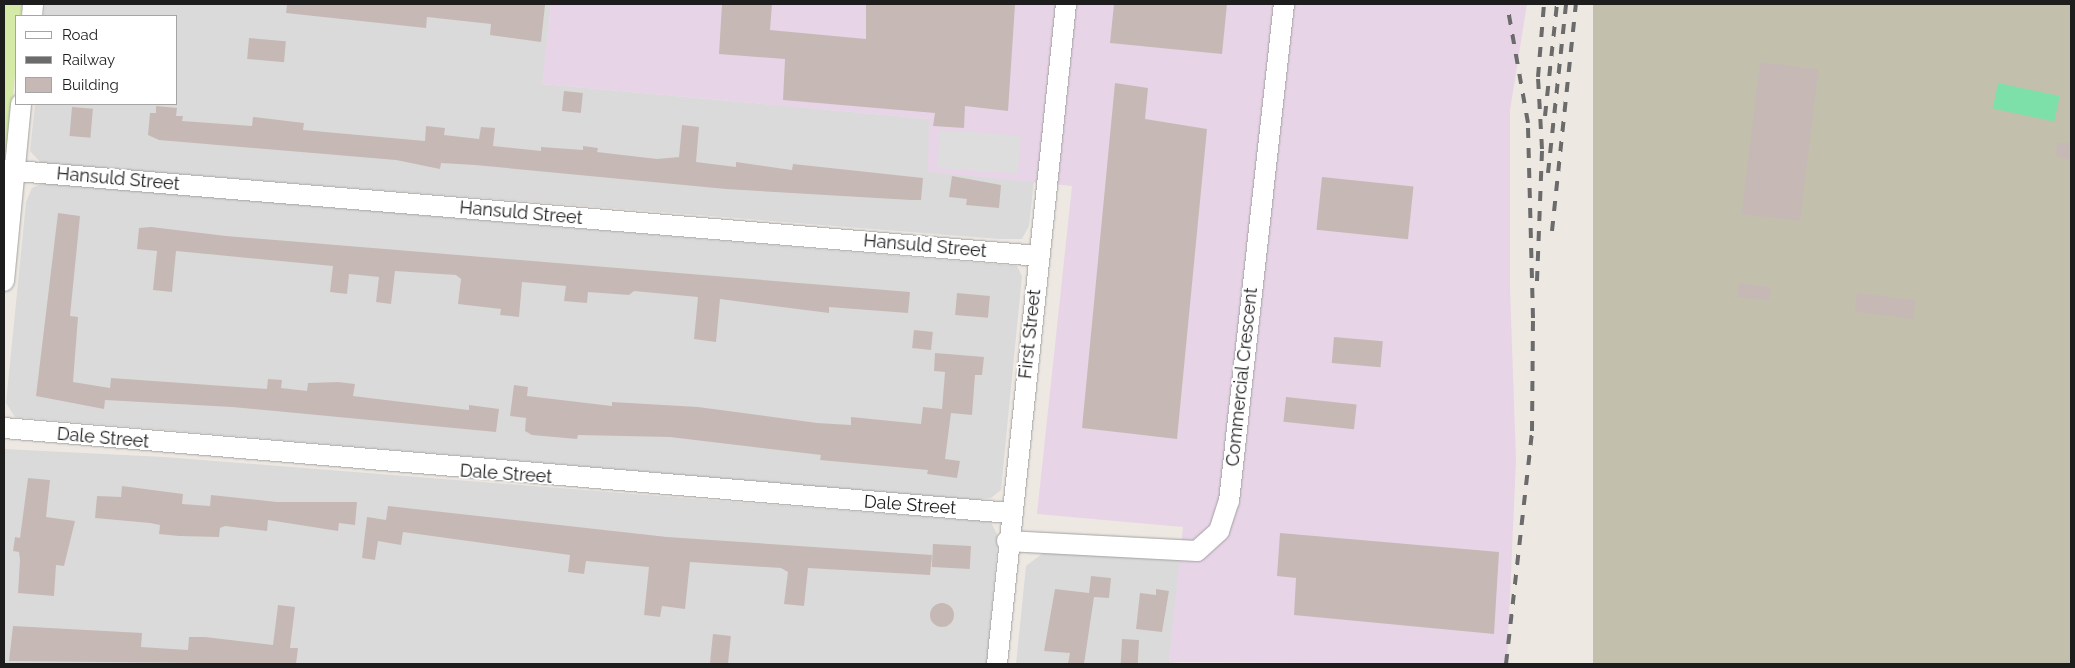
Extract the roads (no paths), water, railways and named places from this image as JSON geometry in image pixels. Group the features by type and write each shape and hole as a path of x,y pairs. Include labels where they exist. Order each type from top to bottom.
{"street":[{"name":"First Street","path":"997,664 1007,541 1066,4"},
{"name":"Commercial Crescent","path":"1007,541 1197,551 1219,531 1229,501 1284,4"},
{"path":"4,281 9,170 21,105"},
{"name":"Hansuld Street","path":"9,170 1039,256"},
{"name":"Dale Street","path":"4,428 1010,513"}],"railway":[{"path":"1506,664 1532,431 1533,318 1528,123 1507,4"},
{"path":"1537,281 1542,149 1538,77 1544,4"},
{"path":"1545,116 1557,4"},
{"path":"1548,173 1566,4"},
{"path":"1552,231 1576,4"}]}
